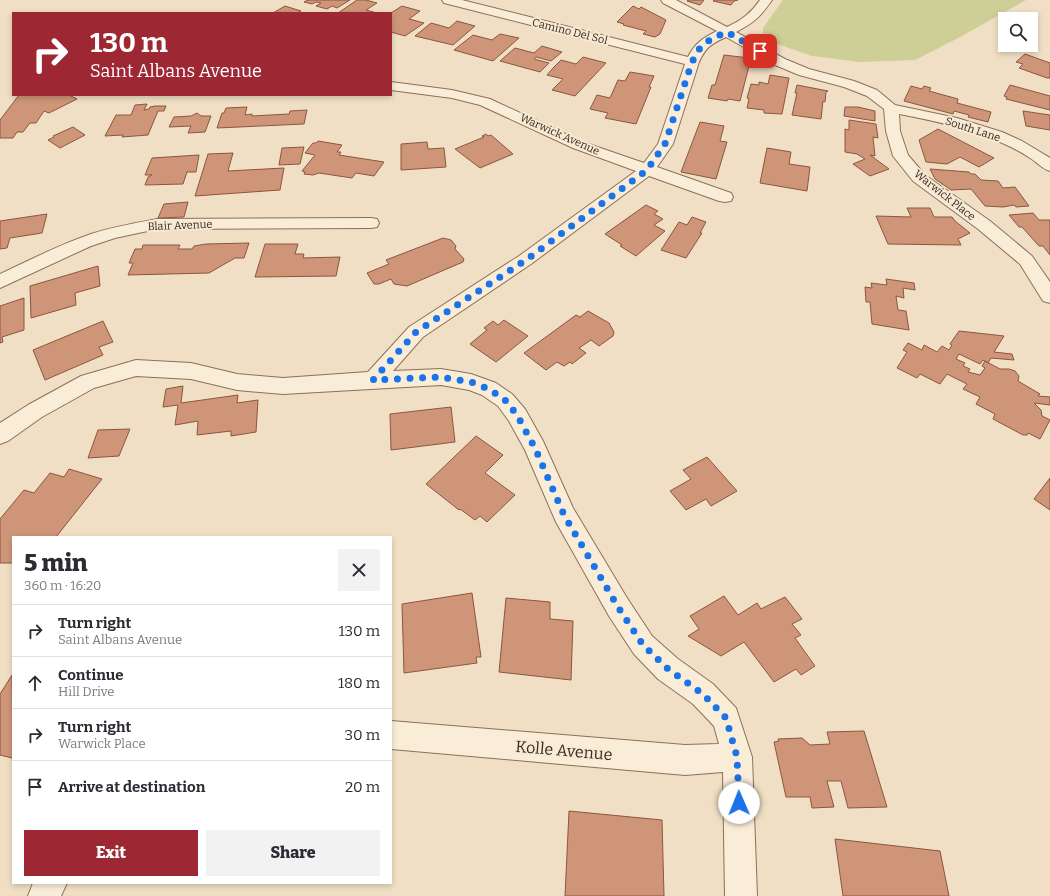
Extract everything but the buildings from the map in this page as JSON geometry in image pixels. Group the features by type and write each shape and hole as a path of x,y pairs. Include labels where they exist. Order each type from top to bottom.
{"street":[{"name":"Camino Del Sol","path":"448,0 692,62"},
{"path":"667,0 780,62 804,72 849,84 872,93 891,108"},
{"path":"373,380 416,332 526,260 647,170 665,144 692,62 700,48 711,39 745,23 756,14 766,0"},
{"name":"Warwick Avenue","path":"392,86 452,94 485,102 578,145 725,196"},
{"name":"South Lane","path":"891,108 923,114 986,131 1028,150 1050,166"},
{"name":"Warwick Place","path":"891,108 893,130 901,156 919,178 984,225 1026,260 1050,296"},
{"name":"Blair Avenue","path":"0,282 66,250 97,238 124,230 150,226 370,223"},
{"path":"0,435 35,411 88,382 136,368 190,370 237,382 283,386 440,377 471,382 489,389 505,400 517,415 535,448 564,515 618,607 643,645 668,669 703,694 726,718 737,757 741,896"},
{"name":"Kolle Avenue","path":"392,735 685,760 737,757"},
{"path":"44,896 50,884"}],"green space":[{"path":"783,0 1026,0 1005,12 998,12 998,16 915,60 860,62 812,56 763,39 763,28"}],"route":[{"path":"739,803 737,757 726,718 703,694 668,669 643,645 618,607 564,515 535,448 517,415 505,400 489,389 471,382 440,377 373,380 416,332 526,260 647,170 665,144 692,62 700,48 711,39 727,32 747,42 760,51"}]}
